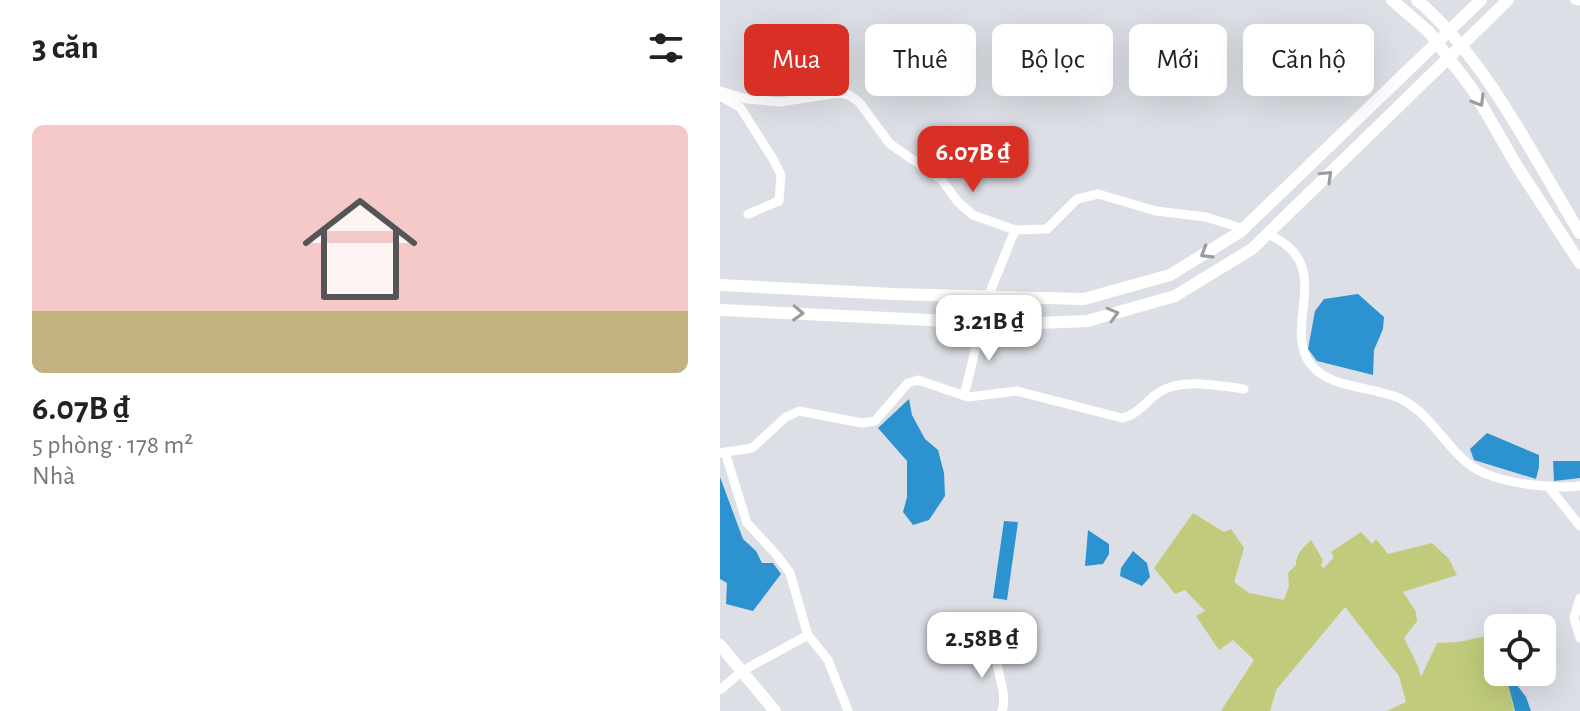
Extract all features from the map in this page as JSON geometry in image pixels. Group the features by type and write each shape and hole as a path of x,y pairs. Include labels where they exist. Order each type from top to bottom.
{"main road":[{"path":"1392,0 1429,32 1473,90 1517,166 1580,263"},
{"path":"1417,0 1449,31 1487,79 1580,233"},
{"path":"720,285 1084,299 1170,275 1244,229 1481,0"},
{"path":"720,310 1013,324 1087,321 1175,296 1252,249 1508,0"},
{"path":"720,645 775,711"}],"street":[{"path":"720,94 780,102 838,93 849,95 859,102 890,144 941,179 967,211 979,219 1015,230 1047,229 1077,199 1098,194 1156,211 1206,217 1244,229"},
{"path":"720,94 740,107 781,175 779,201 748,214"},
{"path":"988,297 1015,230"},
{"path":"1267,234 1287,246 1303,272 1302,344 1305,356 1316,370 1332,380 1381,391 1412,405 1469,464 1484,474 1548,486 1580,486"},
{"path":"964,396 982,322"},
{"path":"848,711 828,660 808,636 790,573 747,523 723,453 752,448 786,417 799,411 862,423 875,421 908,383 915,380 964,396 1017,391 1122,418 1134,414 1158,393 1173,387 1206,385 1244,389"},
{"path":"1548,486 1580,526"},
{"path":"1580,598 1574,618 1580,638"},
{"path":"720,690 742,671 808,636"},
{"path":"957,653 964,648 992,649 996,653 996,671 1006,700 1002,711"},
{"path":"996,653 1011,650"}],"green space":[{"path":"1193,513 1224,532 1231,529 1244,548 1234,582 1249,593 1284,600 1289,586 1288,573 1296,565 1300,551 1311,540 1323,560 1321,566 1324,568 1334,557 1331,552 1361,532 1372,544 1376,539 1388,554 1432,543 1449,559 1457,575 1403,592 1416,612 1417,621 1404,638 1421,677 1437,643 1484,637 1484,686 1509,686 1514,711 1387,711 1406,702 1399,676 1345,607 1276,690 1270,711 1221,711 1254,660 1233,640 1219,650 1196,616 1205,611 1185,590 1175,594 1154,568"}],"water":[{"path":"1358,294 1384,317 1383,329 1374,350 1373,375 1317,361 1308,349 1315,311 1324,299"},
{"path":"909,399 912,415 925,439 938,450 944,473 945,496 929,520 913,525 903,512 907,497 907,461 878,428"},
{"path":"1487,433 1539,455 1536,479 1474,460 1470,449"},
{"path":"1553,461 1580,461 1580,478 1554,481"},
{"path":"720,477 743,539 756,551 762,563 773,563 781,574 753,611 726,604 727,583 720,579"},
{"path":"1004,521 1018,522 1007,600 993,598"},
{"path":"1088,530 1109,544 1109,554 1103,564 1085,566"},
{"path":"1133,551 1147,563 1150,577 1142,586 1120,576 1121,568"},
{"path":"1509,686 1518,686 1531,711 1515,711"}]}
